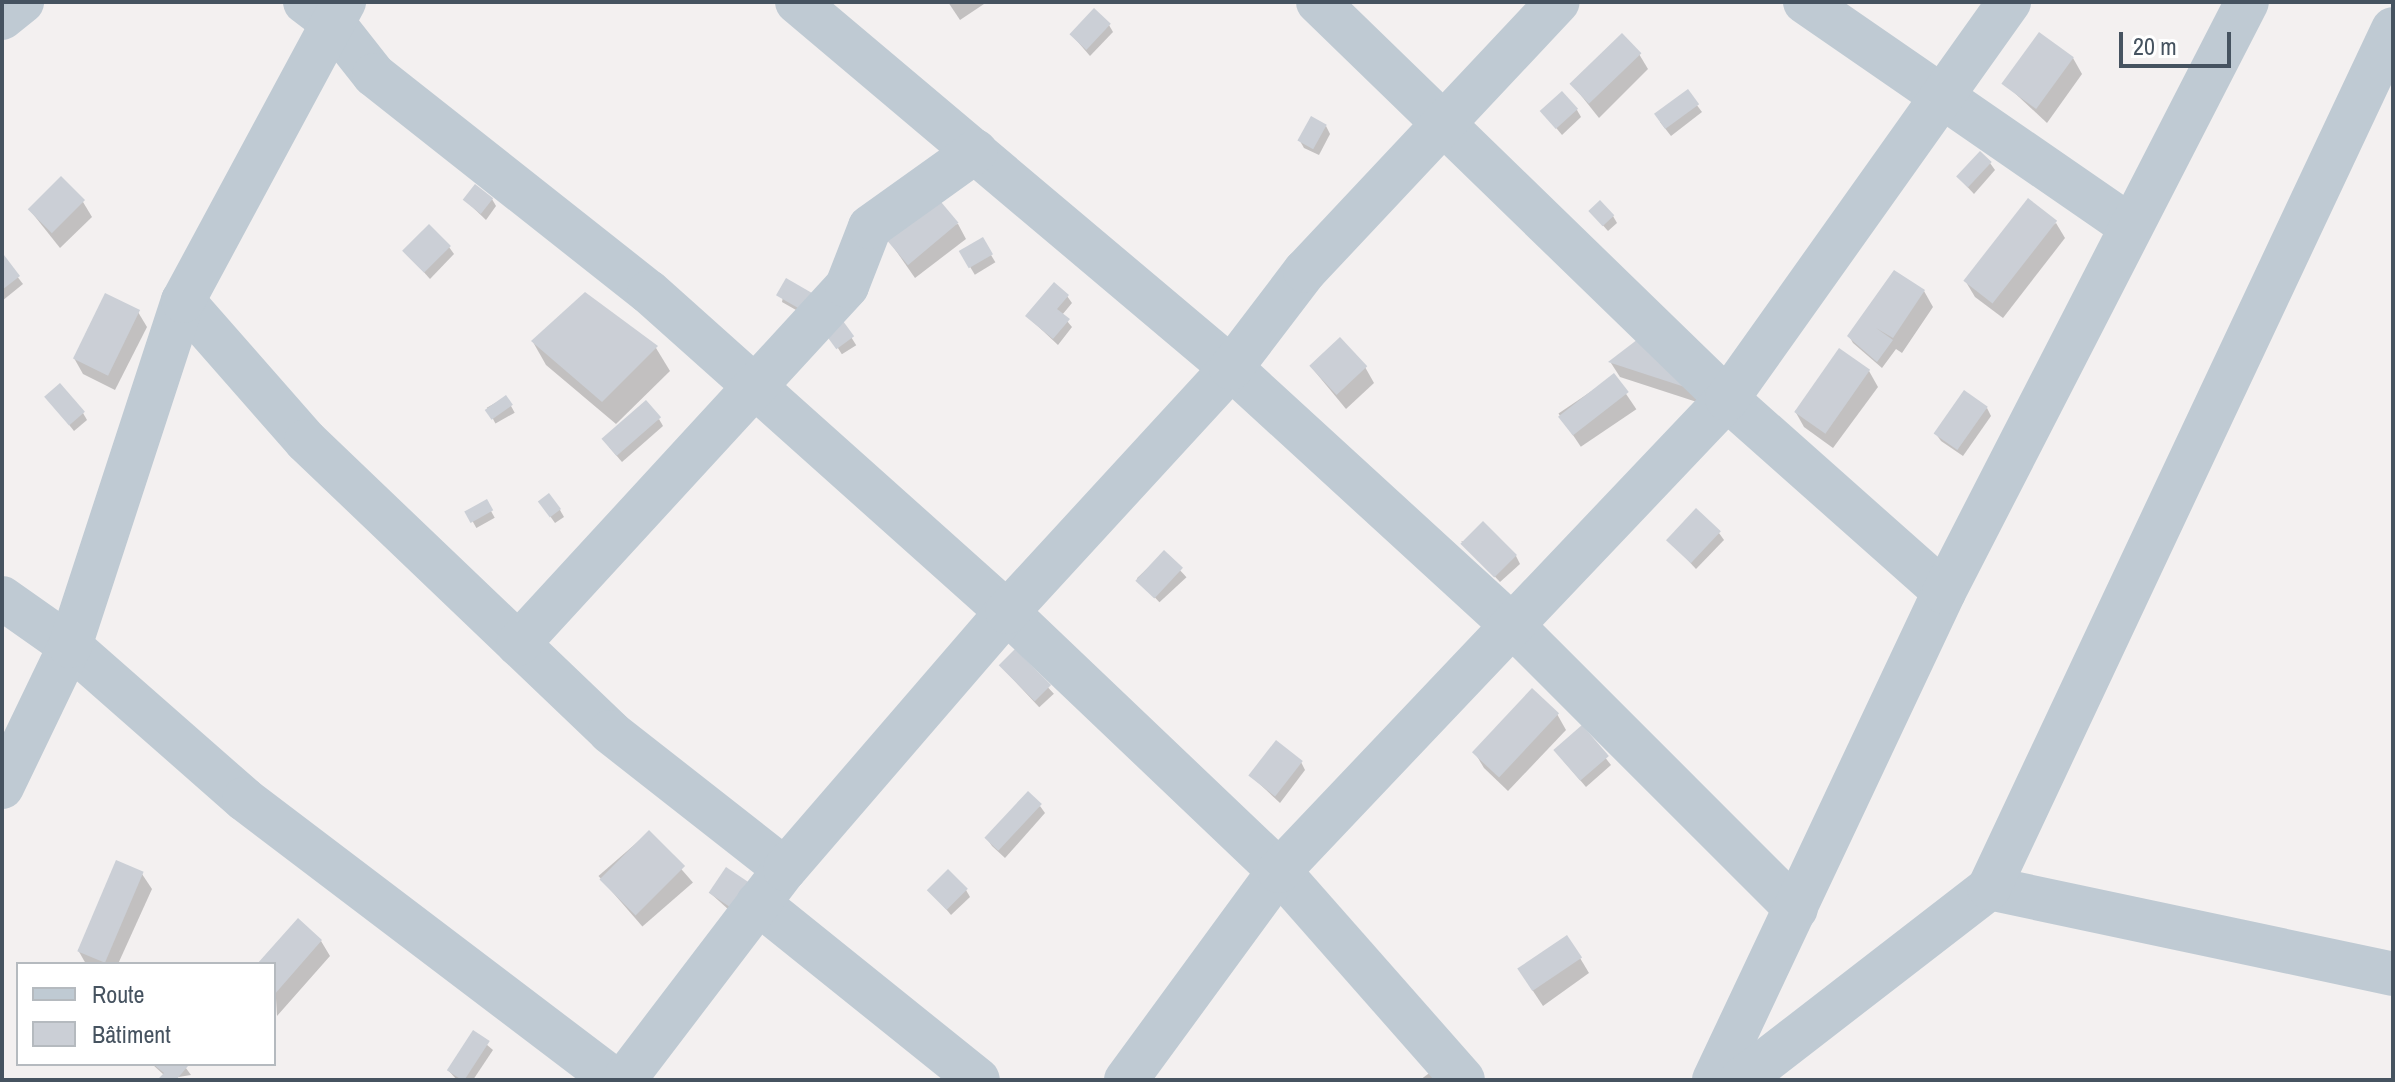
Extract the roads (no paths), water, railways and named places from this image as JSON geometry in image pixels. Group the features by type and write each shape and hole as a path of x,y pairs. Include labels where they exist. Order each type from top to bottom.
{"street":[{"path":"2,18 22,2"},
{"path":"797,2 1231,368 1513,626 1796,909"},
{"path":"1318,2 1446,119 1727,399 1944,592"},
{"path":"624,1080 785,869 1007,612 1231,368 1305,271 1558,2"},
{"path":"1805,2 2128,225"},
{"path":"1126,1080 1279,871 1727,399 2009,2"},
{"path":"1714,1080 1944,592 2128,225 2247,2"},
{"path":"2,787 70,646 183,301 328,9 374,75 649,292 752,389 1007,612 1279,871 1463,1080"},
{"path":"1741,1080 1989,888 2393,29"},
{"path":"518,644 847,286 870,227 976,151"},
{"path":"183,301 306,441 610,732 785,869"},
{"path":"2,598 70,646 191,756 614,1080"},
{"path":"1989,888 2393,974"},
{"path":"758,903 978,1080"}]}
